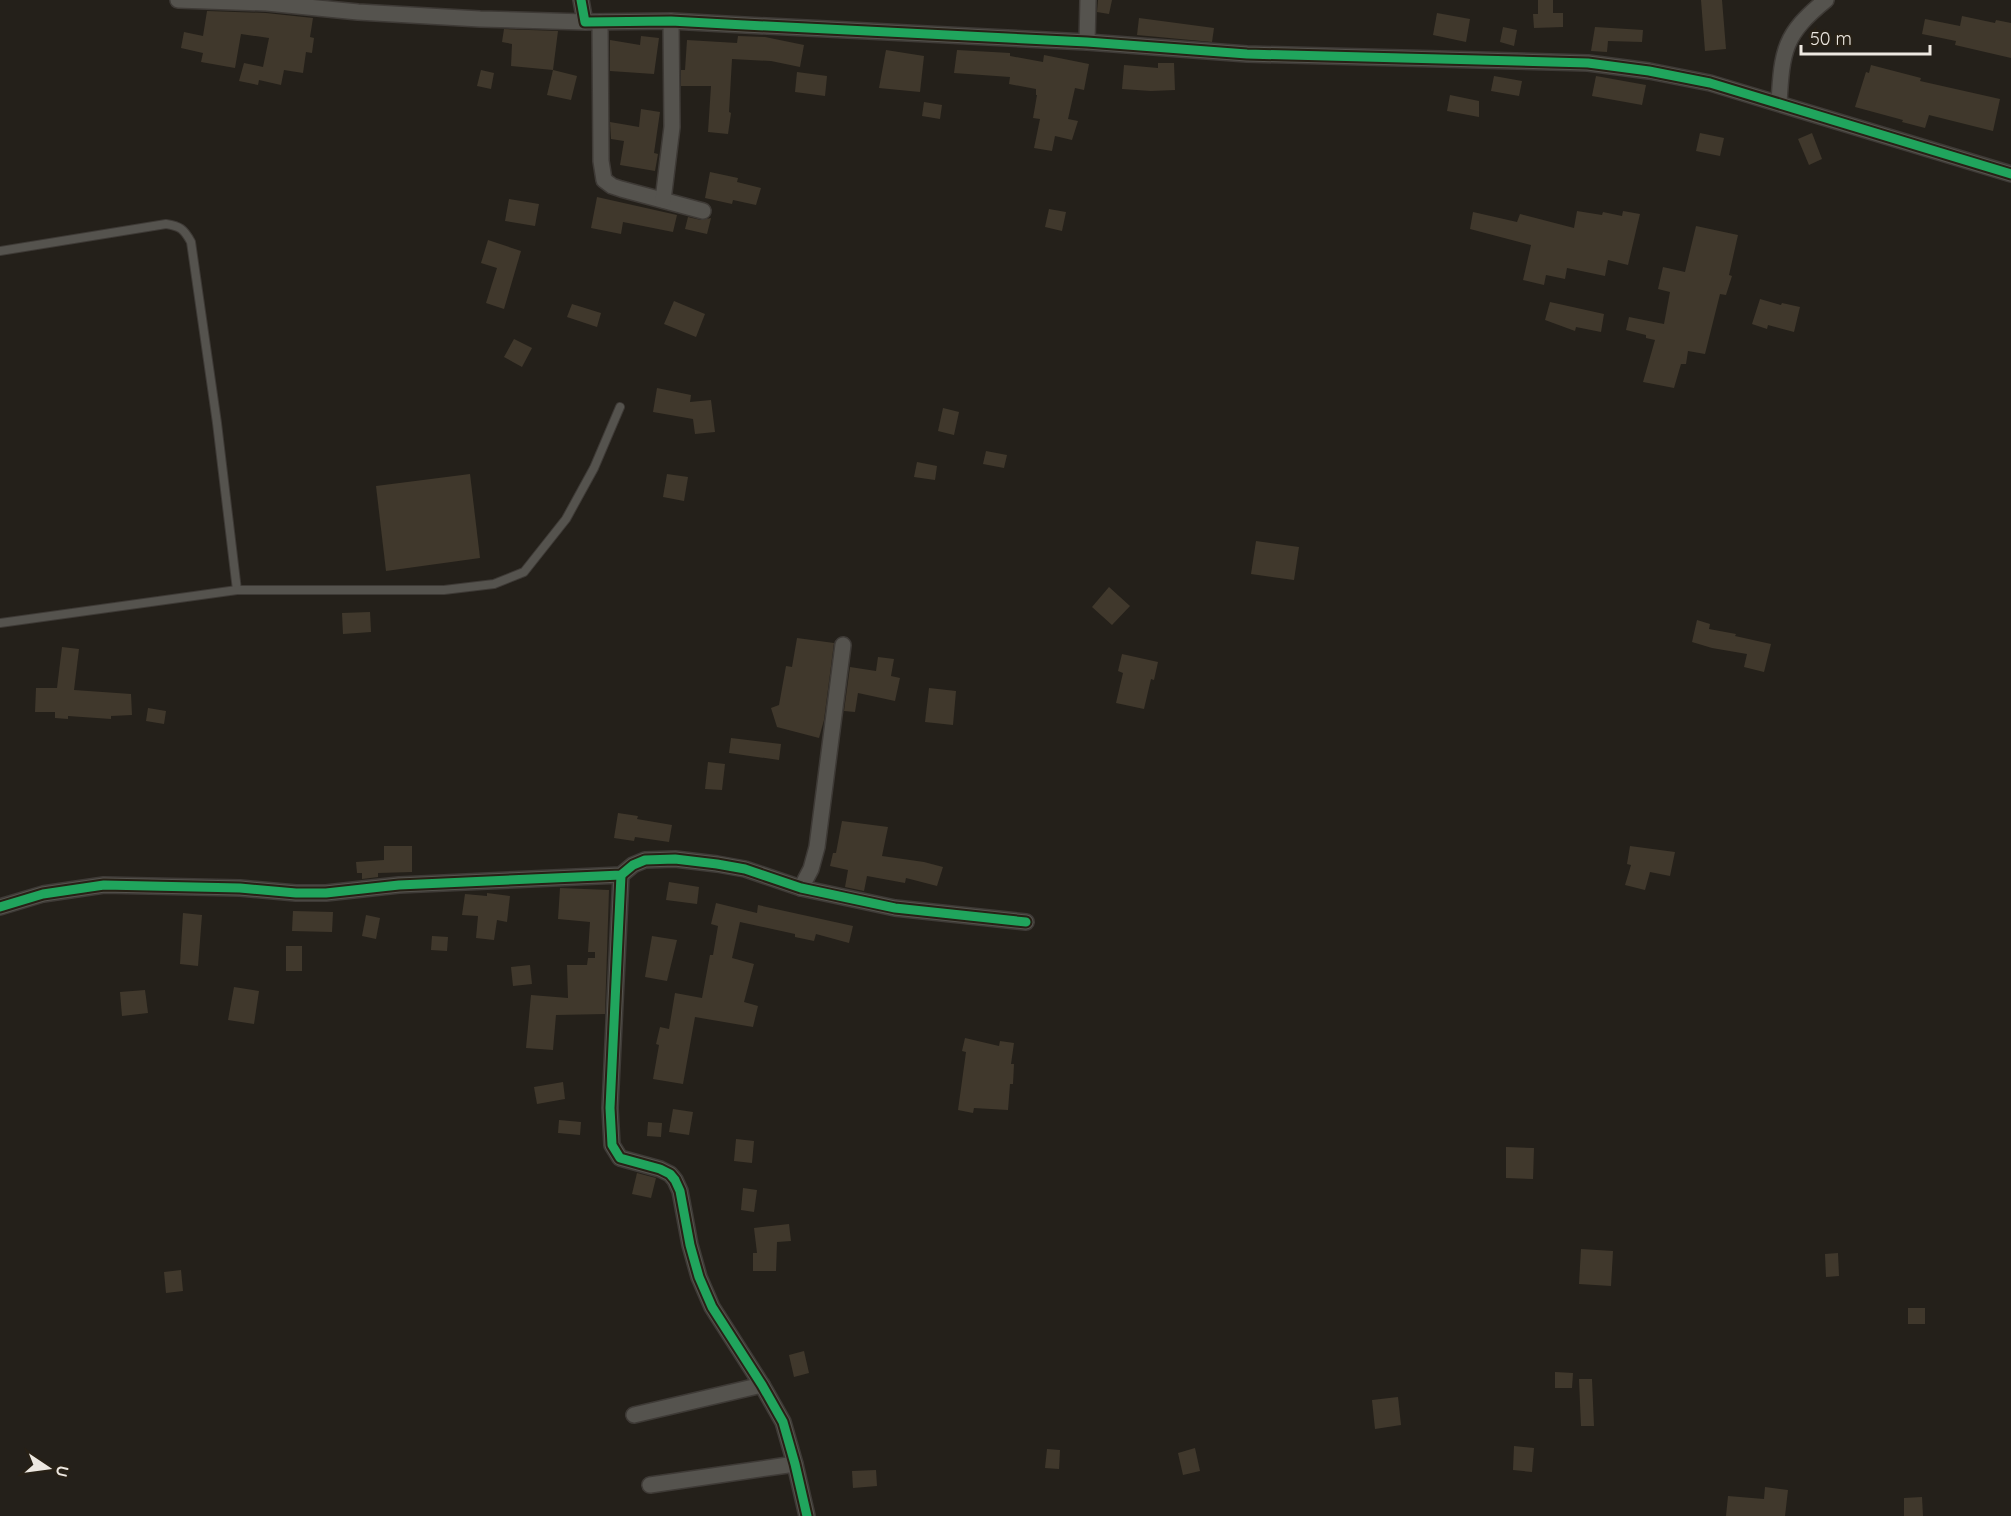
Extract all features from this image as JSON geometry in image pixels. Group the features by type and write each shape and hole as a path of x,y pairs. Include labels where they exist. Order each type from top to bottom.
{"street":[{"path":"178,0 313,4 480,19 592,22 671,21 1087,42 1247,54 1588,63 1682,76 1779,103 2011,174"},
{"path":"581,0 592,22 604,180 621,189 703,211"},
{"path":"1087,42 1088,0"},
{"path":"1779,103 1781,71 1787,43 1793,31 1826,0"},
{"path":"663,200 672,127 671,21"},
{"path":"801,888 811,869 817,847 843,645"},
{"path":"0,907 43,894 104,885 240,888 326,893 399,885 621,875 638,862 675,859 745,869 801,888 895,908 1026,921"},
{"path":"621,875 610,1108 612,1145 620,1158 660,1169 670,1174 675,1180 680,1191 690,1245 699,1277 707,1297 783,1422 807,1516"},
{"path":"634,1415 762,1384"},
{"path":"650,1485 795,1464"}],"lane":[{"path":"0,251 166,224 182,227 186,232 191,242 217,423 237,590"},
{"path":"0,623 237,590 444,590 494,584 524,572 566,519 594,468 620,407"}],"building":[{"path":"1098,0 1112,0 1109,14 1097,12"},
{"path":"1538,0 1553,0 1553,13 1563,13 1563,27 1534,28 1533,14 1538,14"},
{"path":"1701,0 1722,0 1726,49 1705,51"},
{"path":"207,11 266,13 313,18 310,37 314,38 312,53 306,52 303,73 284,70 281,85 259,80 258,85 239,81 244,63 263,67 269,38 241,34 235,68 201,62 203,53 181,48 184,32 203,36"},
{"path":"1437,13 1470,19 1466,42 1433,35"},
{"path":"1962,16 1995,23 1996,20 2011,23 2011,58 1955,45 1956,41 1922,34 1925,19 1960,26"},
{"path":"1139,18 1214,28 1212,42 1137,35"},
{"path":"1503,27 1517,30 1514,46 1500,42"},
{"path":"1595,27 1643,30 1642,42 1608,41 1607,52 1591,51"},
{"path":"504,29 558,31 553,70 511,66 512,44 502,42"},
{"path":"641,36 659,38 654,74 610,71 610,40 640,45"},
{"path":"738,36 765,37 804,45 800,67 771,61 732,59 729,112 731,113 728,134 708,132 711,86 681,86 681,70 685,70 687,40 737,43"},
{"path":"886,50 924,56 920,92 879,88"},
{"path":"957,50 1010,53 1010,56 1043,62 1044,55 1089,64 1084,90 1075,88 1068,119 1078,121 1072,140 1055,136 1052,151 1034,148 1040,119 1033,118 1036,89 1009,84 1010,77 954,73"},
{"path":"1158,63 1174,63 1175,90 1122,89 1124,65 1158,68"},
{"path":"1871,65 1921,78 1920,81 2000,99 1993,131 1929,115 1925,128 1855,107 1866,72 1869,73"},
{"path":"481,70 494,73 491,89 477,86"},
{"path":"553,70 577,76 571,100 547,95"},
{"path":"797,72 827,76 825,96 795,92"},
{"path":"1494,76 1522,81 1519,96 1491,91"},
{"path":"1596,76 1646,85 1642,105 1592,96"},
{"path":"1450,95 1479,101 1479,117 1447,111"},
{"path":"924,102 942,105 940,119 922,116"},
{"path":"641,109 660,112 654,153 658,154 655,171 620,165 624,141 611,139 610,122 639,127"},
{"path":"1700,133 1724,138 1720,156 1696,151"},
{"path":"1812,133 1822,159 1809,165 1798,139"},
{"path":"710,172 738,178 737,182 761,188 756,205 733,200 732,204 705,198"},
{"path":"597,197 677,215 673,232 623,222 621,234 591,228"},
{"path":"509,199 539,204 535,226 505,221"},
{"path":"1049,209 1066,212 1062,231 1045,227"},
{"path":"1577,211 1602,215 1603,212 1622,216 1623,211 1640,214 1628,265 1608,260 1605,276 1567,268 1565,279 1546,275 1544,285 1523,280 1531,245 1470,229 1473,212 1517,222 1520,214 1574,228"},
{"path":"688,217 701,220 711,218 707,234 685,229"},
{"path":"1696,226 1738,235 1729,275 1732,276 1726,295 1720,294 1705,354 1688,351 1686,364 1681,364 1674,388 1643,382 1655,340 1626,330 1629,317 1664,324 1670,292 1658,289 1663,267 1685,272"},
{"path":"488,240 521,251 504,309 486,303 497,268 481,263"},
{"path":"1760,299 1800,307 1794,332 1768,325 1767,329 1752,324"},
{"path":"674,301 705,314 696,337 664,324"},
{"path":"1550,302 1604,314 1601,332 1576,327 1575,331 1545,320"},
{"path":"572,304 601,313 597,327 567,317"},
{"path":"514,339 532,348 522,367 504,357"},
{"path":"657,388 691,395 690,402 711,400 715,432 695,434 693,419 653,412"},
{"path":"943,408 959,412 954,435 938,431"},
{"path":"986,451 1007,455 1004,468 983,464"},
{"path":"917,462 937,466 935,480 914,477"},
{"path":"470,474 480,558 386,571 376,486"},
{"path":"667,474 688,477 684,501 663,497"},
{"path":"1256,541 1299,547 1294,580 1251,574"},
{"path":"1109,587 1130,606 1112,625 1092,607"},
{"path":"370,612 371,632 343,634 342,613"},
{"path":"1697,620 1710,624 1709,629 1771,644 1764,672 1744,667 1747,654 1692,642"},
{"path":"797,638 834,643 824,720 819,738 777,727 771,708 779,705 786,666 792,667"},
{"path":"62,647 79,649 74,690 131,694 132,715 111,716 111,719 68,716 68,719 55,718 55,712 35,712 36,688 57,688"},
{"path":"1122,654 1158,662 1154,680 1151,679 1144,709 1116,703 1123,673 1118,671"},
{"path":"878,657 894,659 891,676 900,678 895,701 858,693 855,712 844,711 850,667 876,671"},
{"path":"929,688 956,691 953,725 925,722"},
{"path":"148,708 166,711 164,724 146,721"},
{"path":"731,738 781,744 779,760 729,753"},
{"path":"708,762 725,764 722,790 705,789"},
{"path":"618,813 672,825 669,842 635,837 634,841 614,838"},
{"path":"842,821 888,827 882,856 943,867 937,886 906,878 905,883 867,876 864,891 845,887 848,870 830,866 833,853 836,853"},
{"path":"384,846 412,846 412,872 378,873 378,877 362,879 362,873 357,873 356,862 384,860"},
{"path":"1630,846 1675,852 1670,876 1650,872 1645,890 1625,885 1631,865 1627,864"},
{"path":"669,882 699,887 697,904 666,900"},
{"path":"560,888 609,890 605,1014 556,1015 553,1050 526,1048 531,995 568,998 567,965 587,965 588,958 595,958 595,952 588,952 590,922 558,919"},
{"path":"487,893 510,896 507,922 497,920 494,940 476,938 478,916 462,915 465,894 487,896"},
{"path":"716,903 757,913 758,905 853,926 849,943 816,934 814,941 795,937 795,934 740,922 732,958 754,964 744,1002 758,1006 753,1027 695,1017 683,1084 653,1079 660,1027 669,1029 675,993 702,998 718,926 711,924"},
{"path":"293,911 333,912 332,932 292,931"},
{"path":"183,913 202,915 198,966 180,964"},
{"path":"366,915 380,918 376,939 362,936"},
{"path":"432,936 448,937 447,951 431,950"},
{"path":"652,936 677,940 667,981 645,977"},
{"path":"286,946 302,946 302,971 286,971"},
{"path":"530,965 532,984 513,986 511,967"},
{"path":"234,987 259,991 254,1024 228,1020"},
{"path":"145,990 148,1013 122,1016 120,992"},
{"path":"965,1038 999,1046 1000,1041 1014,1043 1011,1064 1014,1064 1013,1084 1010,1084 1008,1110 974,1108 973,1113 958,1110 966,1052 962,1051"},
{"path":"563,1082 565,1099 537,1104 534,1087"},
{"path":"673,1109 693,1112 689,1135 669,1132"},
{"path":"559,1120 581,1122 580,1135 558,1133"},
{"path":"648,1122 662,1123 661,1137 647,1136"},
{"path":"736,1139 754,1141 752,1163 734,1161"},
{"path":"1506,1147 1534,1148 1533,1179 1506,1178"},
{"path":"637,1173 656,1178 651,1198 632,1194"},
{"path":"743,1188 757,1190 754,1212 741,1210"},
{"path":"789,1224 791,1241 777,1242 776,1271 753,1271 753,1253 757,1253 754,1228"},
{"path":"1581,1249 1613,1251 1611,1286 1579,1284"},
{"path":"1838,1253 1839,1276 1826,1277 1825,1254"},
{"path":"181,1270 183,1291 166,1293 164,1272"},
{"path":"1908,1308 1925,1308 1925,1324 1908,1324"},
{"path":"804,1351 809,1373 794,1377 789,1355"},
{"path":"1555,1372 1573,1373 1572,1388 1555,1388"},
{"path":"1579,1379 1592,1379 1594,1426 1581,1426"},
{"path":"1398,1397 1401,1425 1375,1429 1372,1400"},
{"path":"1514,1446 1534,1448 1532,1472 1513,1470"},
{"path":"1195,1448 1200,1471 1183,1475 1178,1453"},
{"path":"1047,1449 1060,1450 1059,1469 1045,1468"},
{"path":"876,1470 877,1486 853,1488 852,1471"},
{"path":"1765,1487 1788,1490 1785,1516 1726,1516 1728,1496 1764,1499"},
{"path":"1922,1497 1923,1516 1904,1516 1904,1498"}],"cycle path":[{"path":"581,0 585,22 671,21 1087,42 1247,54 1588,63 1649,71 1710,83 2011,174"},
{"path":"0,907 43,894 104,885 240,888 326,893 399,885 621,875 633,865 645,860 675,859 745,869 801,888 895,908 1026,922"},
{"path":"621,875 610,1108 612,1145 620,1158 660,1169 670,1174 675,1180 680,1191 690,1245 699,1277 712,1307 783,1422 807,1516"}]}
